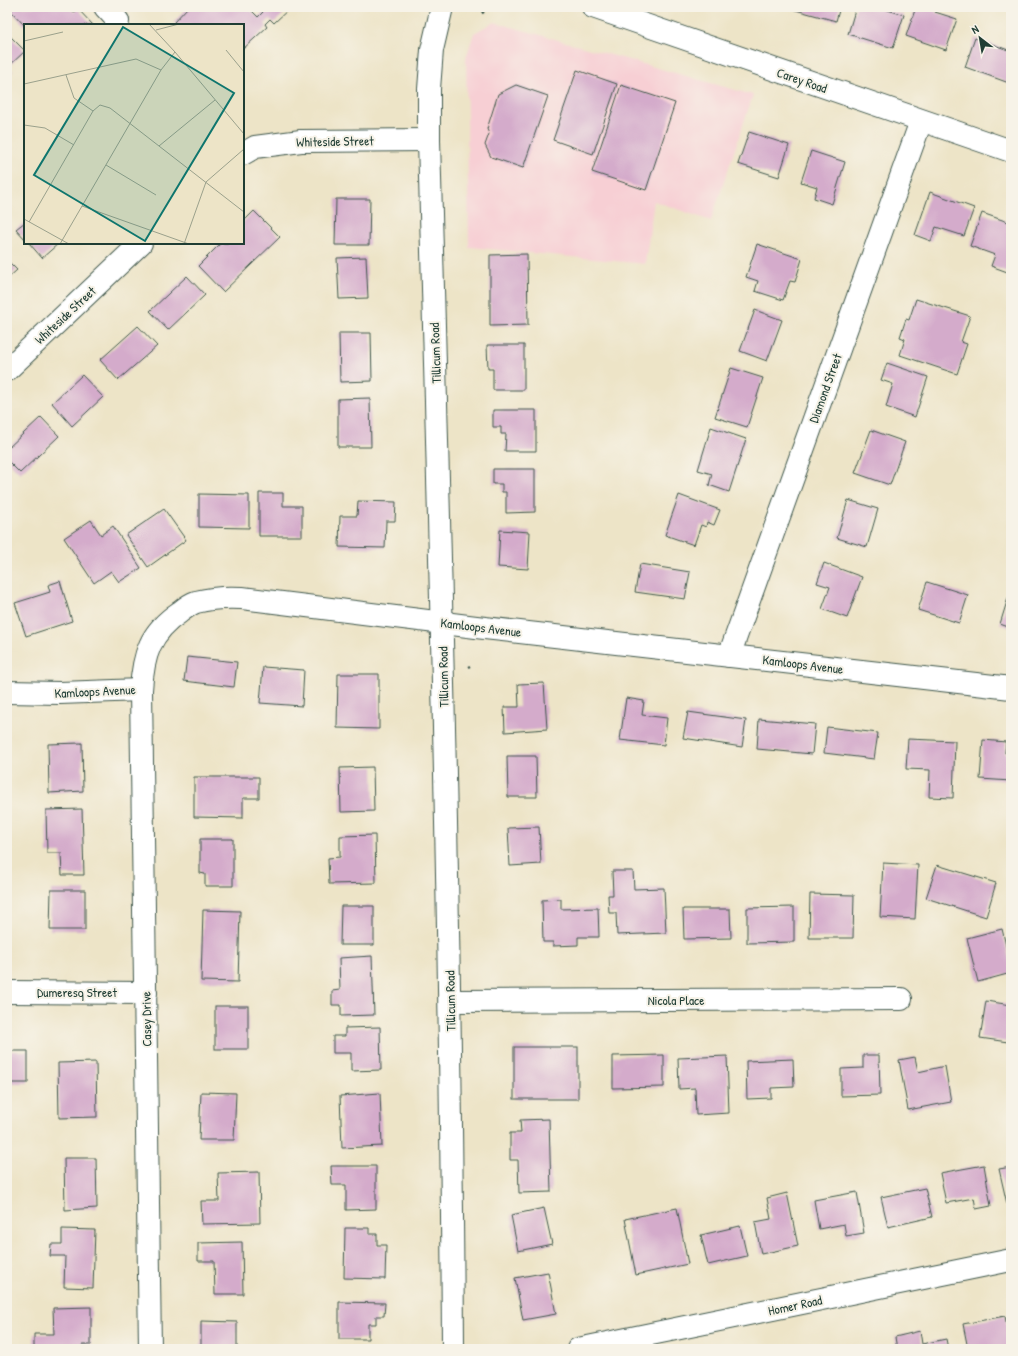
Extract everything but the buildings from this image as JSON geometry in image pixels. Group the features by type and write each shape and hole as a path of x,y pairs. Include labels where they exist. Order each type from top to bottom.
{"street":[{"name":"Tillicum Road","path":"442,7 432,50 429,140 442,622 450,1001 454,1349"},
{"name":"Carey Road","path":"593,7 1011,152"},
{"name":"Diamond Street","path":"729,656 920,121"},
{"name":"Whiteside Street","path":"244,153 255,147 301,141 429,140"},
{"name":"Whiteside Street","path":"7,370 140,244"},
{"name":"Kamloops Avenue","path":"7,692 60,693 141,690 142,667 148,645 166,621 194,602 218,597 242,598 1011,688"},
{"name":"Casey Drive","path":"141,690 150,1349"},
{"name":"Dumeresq Street","path":"7,992 146,993"},
{"name":"Nicola Place","path":"450,1001 901,999"},
{"name":"Homer Road","path":"578,1349 1011,1260"}],"shaded area":[{"path":"494,22 753,95 711,221 654,201 645,264 469,247 466,58 474,33"}]}
